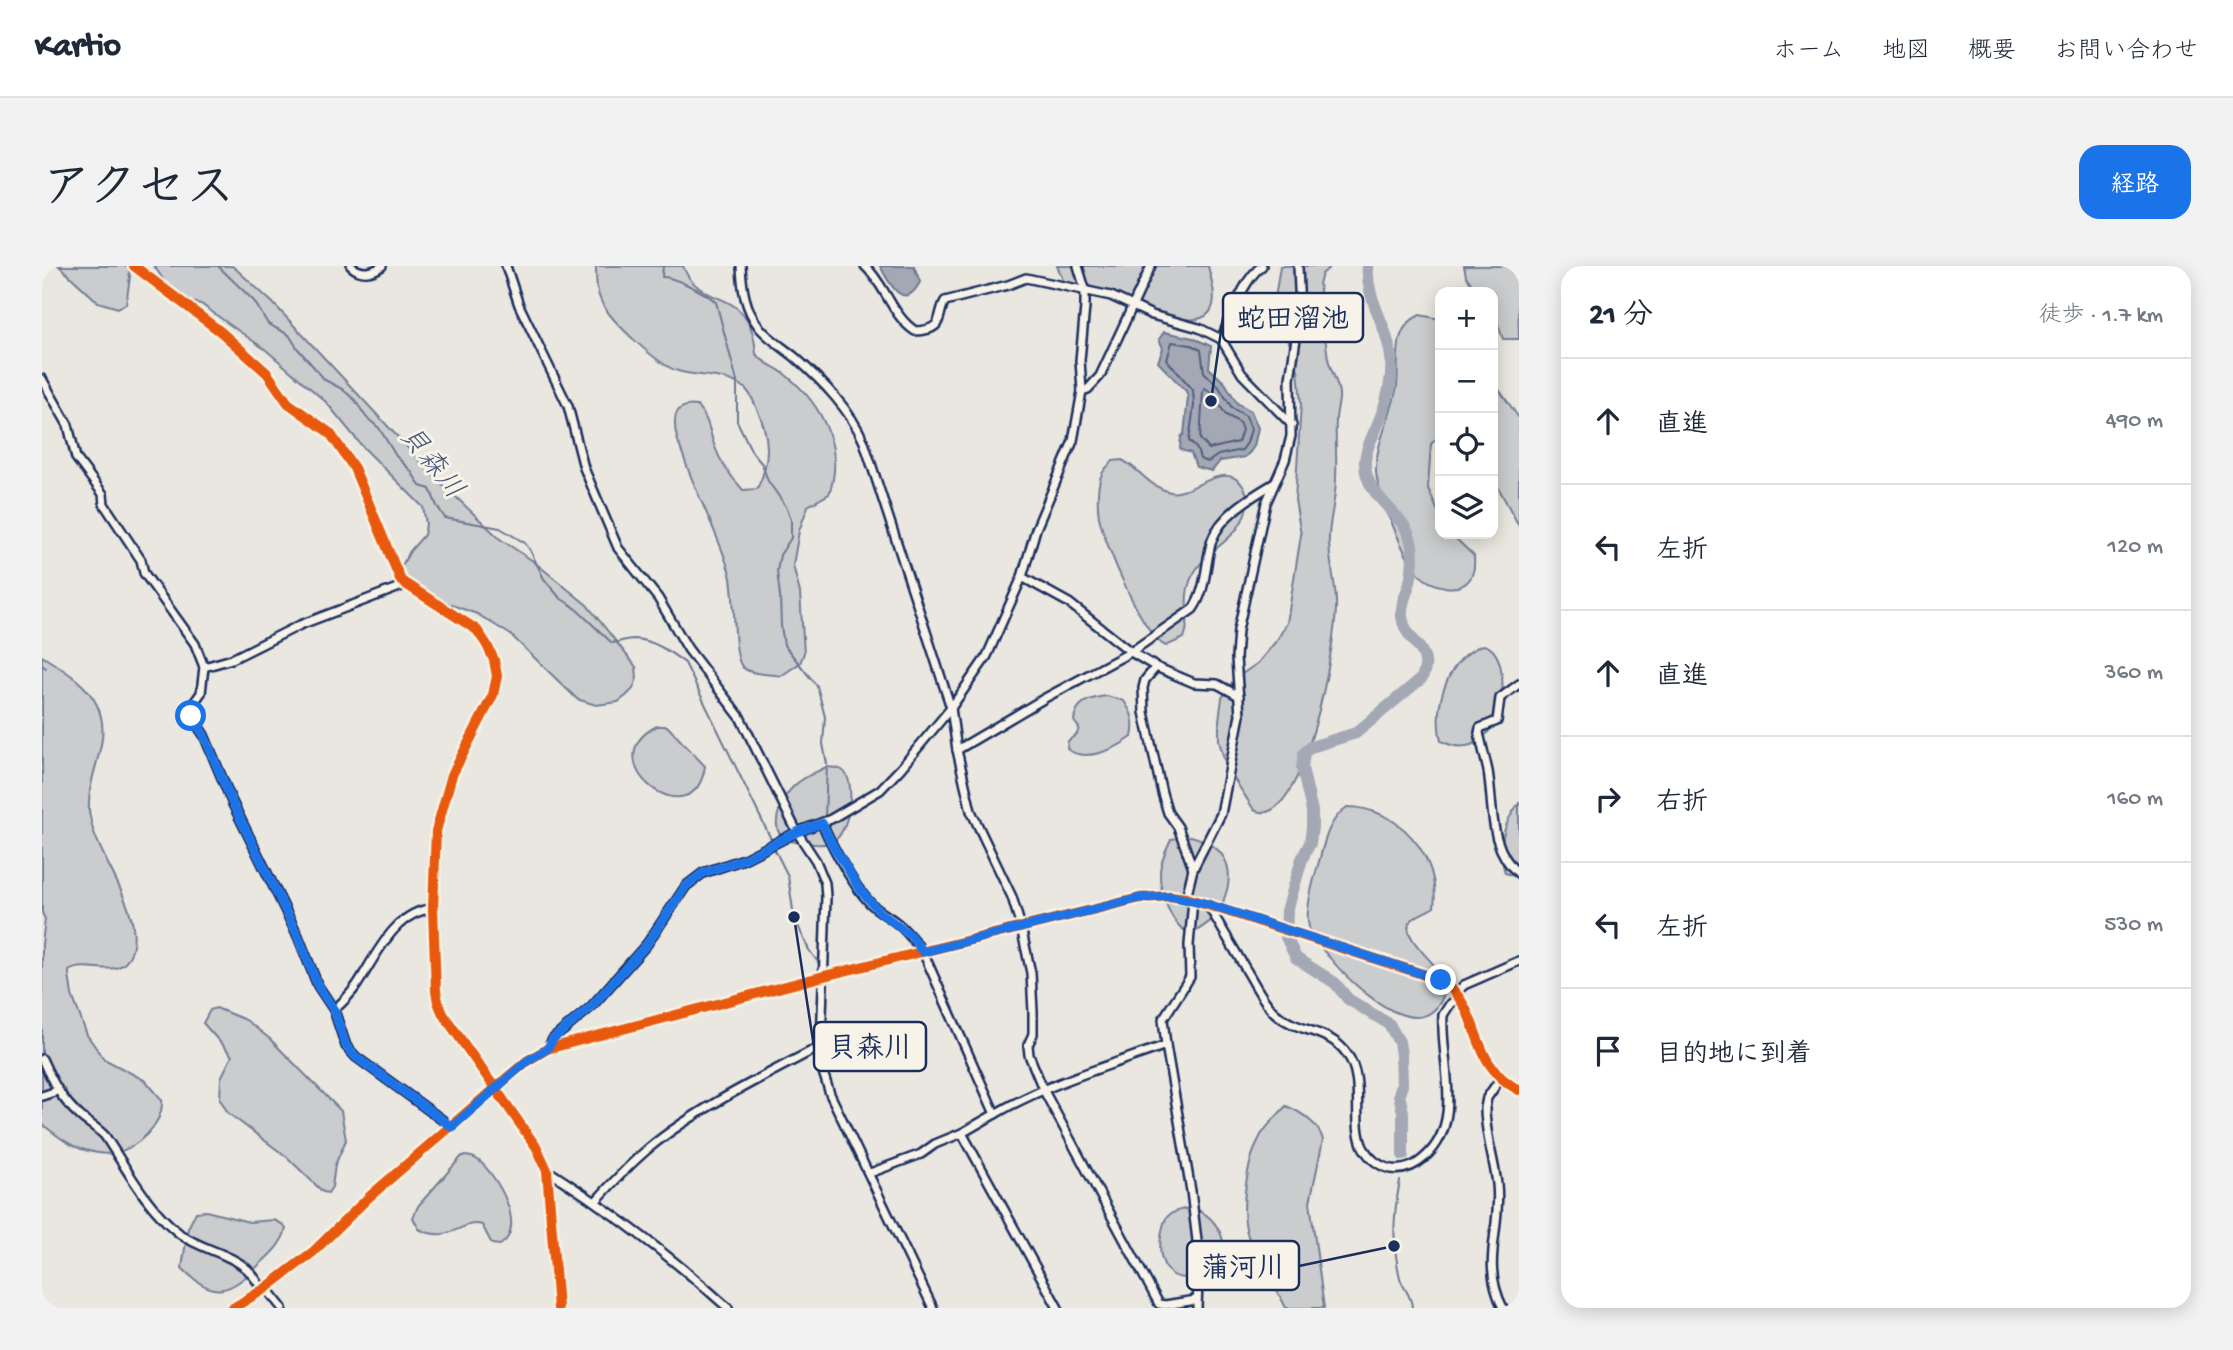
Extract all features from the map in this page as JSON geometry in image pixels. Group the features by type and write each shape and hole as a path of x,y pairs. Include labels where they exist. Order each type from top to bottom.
{"street":[{"path":"134,266 221,332 267,373 288,403 330,433 354,468 398,576 405,585 477,630 494,660 497,676 493,695 452,775 441,810 433,856 438,1002 537,1148 547,1170 558,1308"},
{"path":"351,266 358,271 369,273 382,266"},
{"path":"506,266 515,295 568,406 584,468 618,548 658,598 688,649 740,717 797,832 816,861 825,883 827,917 822,1072 830,1094 933,1308"},
{"path":"741,266 742,292 761,330 797,359 840,402 859,429 951,708 957,750 971,811 1012,897 1021,928 1031,973 1034,1012 1033,1034 1028,1045 1029,1055 1043,1089 1159,1304 1165,1305 1196,1304 1199,1257 1163,1019 1190,977 1189,899 1193,869 1220,814 1237,734 1240,696 1236,657 1238,630 1259,531 1273,484 1289,449 1292,425 1290,379 1300,312 1298,266"},
{"path":"865,266 873,273 900,317 915,331 926,330 937,323 945,301 1008,285 1018,279 1035,278 1085,289 1133,305 1152,315 1199,328 1222,339 1242,374 1292,425"},
{"path":"547,1049 553,1039 591,1007 647,944 686,886 703,873 744,859 797,832 822,823 880,790 951,708 987,656 1022,577 1036,529 1073,441 1082,391 1080,360 1085,289 1079,266"},
{"path":"1082,391 1094,384 1100,376 1151,266"},
{"path":"1222,339 1248,281 1254,271 1262,266"},
{"path":"42,379 68,425 76,458 103,494 104,504 141,560 144,573 195,644 204,667 201,692 190,708 191,716 204,735 232,802 298,936 318,986 334,1010 346,1046 356,1057 452,1127"},
{"path":"957,750 1045,698 1131,652 1193,609 1199,600 1218,528 1239,506 1273,484"},
{"path":"1022,577 1069,603 1131,652 1156,667 1194,682 1217,684 1240,696"},
{"path":"204,667 232,659 300,625 405,585"},
{"path":"1156,667 1145,680 1144,712 1168,813 1178,827 1193,869"},
{"path":"1519,684 1500,698 1497,721 1480,728 1479,733 1488,772 1491,810 1499,848 1507,863 1519,874"},
{"path":"822,823 860,890 880,912 910,935 923,952 995,1114"},
{"path":"233,1308 265,1289 313,1252 369,1197 527,1061 547,1049 824,976 1140,898 1170,896 1189,899 1441,980 1458,994 1483,1056 1500,1079 1519,1090"},
{"path":"1207,904 1268,1006 1288,1023 1331,1037 1342,1046 1356,1074 1361,1143 1367,1154 1385,1167 1399,1170 1417,1164 1439,1141 1448,1105 1443,1015 1464,985 1519,961"},
{"path":"334,1010 356,986 391,934 410,916 421,910 433,909"},
{"path":"870,1173 921,1154 935,1144 962,1133 1043,1089 1166,1045"},
{"path":"596,1201 652,1145 702,1113 821,1046"},
{"path":"42,1059 57,1091 81,1117 105,1136 157,1213 181,1235 201,1248 238,1263 248,1270 282,1308"},
{"path":"1500,1079 1487,1098 1485,1108 1497,1185 1492,1281 1503,1308"},
{"path":"42,1096 57,1091"},
{"path":"962,1133 1058,1308"},
{"path":"547,1170 596,1201 728,1308"}],"shaded area":[{"path":"59,266 128,266 130,277 126,304 118,308 98,302"},
{"path":"154,266 232,266 237,270 273,303 436,478 500,539 533,561 587,605 636,667 637,678 633,689 618,702 596,705 577,699 511,635 495,625 477,614 401,590 399,571 410,551 424,535 426,524 423,507 362,446 326,402 266,350 201,304 174,295"},
{"path":"596,266 683,266 691,280 701,289 735,307 745,316 752,331 756,354 800,387 820,414 827,429 834,461 829,494 808,506 799,531 793,565 800,593 804,653 800,663 781,676 748,671 738,658 730,574 689,473 675,426 675,417 679,410 685,406 697,406 706,420 717,453 730,475 743,490 757,489 767,458 761,417 748,392 741,385 726,379 678,371 659,361 636,342 602,303 597,290"},
{"path":"1057,266 1208,266 1213,290 1212,308 1200,318 1188,320 1159,313 1107,291 1064,282"},
{"path":"1280,266 1331,266 1322,274 1319,284 1328,358 1339,397 1336,420 1336,485 1329,536 1336,600 1324,688 1315,727 1302,764 1288,793 1272,810 1254,810 1226,766 1219,741 1219,720 1222,698 1227,689 1236,678 1258,663 1287,623 1301,535 1295,500 1301,404 1298,370 1277,316 1275,298"},
{"path":"1464,266 1517,266 1519,339 1503,339 1498,324 1498,287 1474,287 1466,276"},
{"path":"1420,315 1435,318 1435,440 1431,444 1428,488 1435,504 1435,539 1456,539 1474,556 1474,570 1469,580 1455,587 1429,582 1416,571 1392,523 1376,472 1378,450 1397,385 1401,336 1411,321"},
{"path":"1498,388 1519,418 1519,526 1498,487"},
{"path":"1122,460 1156,486 1170,492 1178,492 1207,480 1227,476 1236,478 1247,495 1245,512 1237,529 1209,555 1190,581 1184,638 1166,646 1157,639 1136,608 1108,547 1099,517 1098,495 1102,474 1113,461"},
{"path":"1483,645 1494,652 1501,667 1500,707 1492,726 1480,740 1463,746 1441,741 1439,713 1446,685 1460,661"},
{"path":"42,656 87,689 97,705 101,718 102,742 90,790 89,813 98,843 129,911 133,928 133,944 123,965 109,969 84,967 69,971 72,995 87,1035 104,1059 146,1081 162,1100 158,1118 147,1134 131,1147 110,1154 73,1146 42,1124 42,944 45,919 42,913"},
{"path":"1107,696 1124,701 1132,718 1132,737 1109,750 1091,755 1074,753 1067,749 1068,741 1077,734 1079,728 1074,721 1080,705"},
{"path":"657,726 667,726 705,766 697,787 683,797 667,796 651,787 639,774 634,757 639,741"},
{"path":"826,767 842,770 850,784 849,807 843,829 838,837 826,844 785,839 780,835 777,823 786,796 801,780"},
{"path":"1519,803 1519,878 1505,873 1502,845 1505,827"},
{"path":"1347,807 1366,809 1399,825 1423,853 1431,870 1434,907 1418,915 1408,928 1415,943 1447,983 1438,1005 1425,1015 1409,1016 1373,999 1341,971 1310,931 1309,902 1324,843 1332,823"},
{"path":"1191,836 1219,851 1228,867 1229,876 1219,912 1192,934 1172,917 1160,879 1163,859 1171,839"},
{"path":"216,1008 246,1020 270,1039 341,1111 346,1140 335,1165 332,1187 328,1193 323,1192 288,1158 228,1113 220,1099 221,1078 232,1056 203,1023 210,1010"},
{"path":"1286,1106 1309,1119 1323,1140 1310,1202 1324,1308 1286,1308 1256,1254 1245,1225 1246,1184 1256,1145 1263,1131"},
{"path":"462,1156 476,1159 486,1167 507,1202 511,1227 508,1237 500,1245 492,1244 482,1225 468,1225 439,1234 419,1229 413,1218 418,1206"},
{"path":"1188,1208 1204,1213 1211,1219 1221,1234 1223,1251 1215,1267 1188,1278 1171,1274 1166,1268 1162,1260 1161,1241 1163,1225 1170,1214"},
{"path":"206,1211 249,1222 274,1220 286,1229 276,1248 249,1274 230,1287 213,1289 182,1268 188,1228 196,1212"}],"water":[{"path":"880,266 914,266 920,282 914,291 903,295 892,287"},
{"path":"1164,332 1193,338 1211,346 1209,368 1225,383 1237,403 1251,411 1258,428 1254,446 1245,457 1220,461 1212,471 1196,467 1191,453 1181,450 1188,397 1186,391 1158,362 1163,348 1159,339"}],"waterway":[{"name":"貝森川","path":"218,266 254,301 268,324 289,335 325,380 355,400 366,417 379,428 396,456 411,471 420,486 430,489 445,518 500,528 525,543 544,579 560,598 574,607 612,643 634,639 648,642 685,663 771,839"},
{"path":"663,266 662,277 689,286 716,302 737,381 737,421 752,452 762,464 768,481 787,508 791,520 791,538 780,555 777,571 781,626 784,645 817,686 825,717 825,818"},
{"path":"1368,266 1370,290 1386,334 1391,366 1386,401 1367,452 1366,473 1376,493 1406,529 1410,538 1412,571 1402,616 1408,633 1422,652 1425,668 1422,678 1356,733 1311,747 1304,753 1302,768 1312,811 1312,827 1310,843 1302,859 1287,911 1286,937 1296,958 1335,983 1348,999 1389,1024 1399,1042 1403,1155"},
{"path":"42,665 46,668"},
{"name":"貝森川","path":"774,848 788,876 794,917 809,950 820,965"},
{"path":"1400,1181 1395,1218 1396,1253 1400,1278 1411,1299 1412,1308"}],"cycle path":[{"path":"134,266 221,332 267,373 288,403 330,433 354,468 401,581 477,630 494,660 497,676 493,695 452,775 436,831 433,909 436,991 443,1014 537,1148 547,1170 558,1308"},
{"path":"233,1308 266,1288 313,1252 369,1197 527,1061 547,1049 824,976 1140,898 1186,898 1441,980 1455,992 1464,1006 1491,1066 1502,1079 1519,1090"}],"place":[{"name":"蛇田溜池","path":"1211,401"},
{"name":"貝森川","path":"794,917"},
{"name":"蒲河川","path":"1394,1246"}],"route":[{"path":"191,716 204,735 232,802 298,936 318,986 334,1010 346,1046 356,1057 452,1127 527,1061 547,1049 553,1039 591,1007 647,944 686,886 703,873 744,859 797,832 822,823 868,901 910,935 923,952 1140,898 1170,896 1207,904 1441,980"}]}
